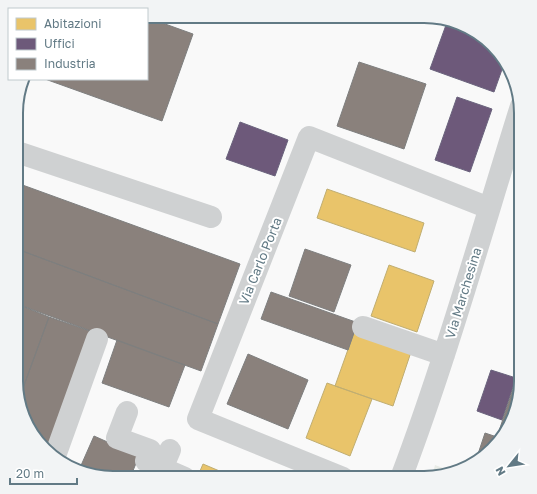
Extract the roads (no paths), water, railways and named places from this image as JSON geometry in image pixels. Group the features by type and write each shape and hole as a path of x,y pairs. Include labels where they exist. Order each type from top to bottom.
{"street":[{"name":"Via Marchesina","path":"404,471 421,426 444,355 514,128"},
{"name":"Via Carlo Porta","path":"326,471 198,419 309,137 489,208"},
{"path":"23,154 212,217"},
{"path":"363,327 444,355"},
{"path":"57,451 97,338"},
{"path":"128,412 117,438 150,450 146,462 163,465 173,471"}]}
